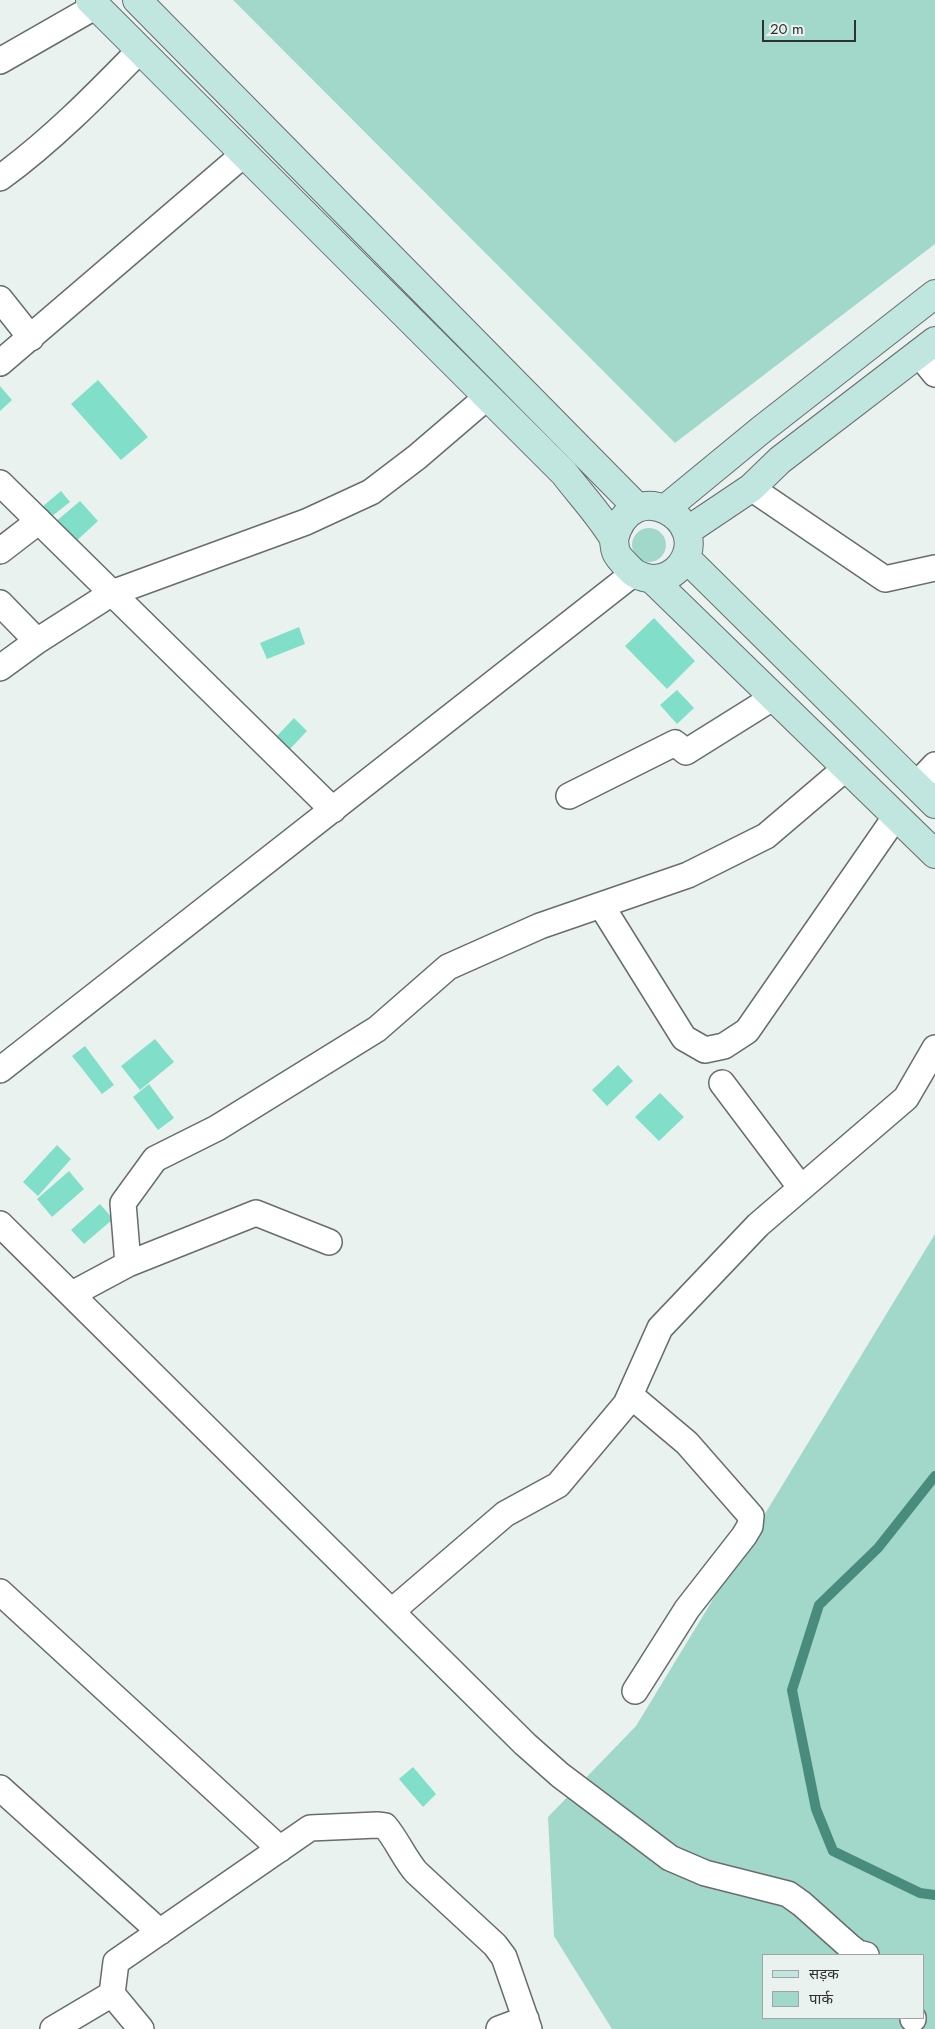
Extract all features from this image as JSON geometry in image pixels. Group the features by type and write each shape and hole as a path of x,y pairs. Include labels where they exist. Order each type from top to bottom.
{"main road":[{"path":"137,0 637,507"},
{"path":"93,3 564,473 614,539"},
{"path":"665,509 761,430 935,294"},
{"path":"687,531 752,488 780,460 930,356"},
{"path":"643,576 665,578 677,570 686,558 687,531 679,517 665,509 649,506 637,507 625,515 617,527 614,539 616,553 774,697 935,854"},
{"path":"686,558 935,804"}],"street":[{"path":"0,62 93,3"},
{"path":"0,178 34,153 66,125 140,50"},
{"path":"0,364 244,154"},
{"path":"0,300 31,338"},
{"path":"0,668 37,641 112,593 306,522 371,492 417,457 486,397"},
{"path":"0,482 333,810"},
{"path":"752,488 885,579 935,568"},
{"path":"0,551 39,521"},
{"path":"0,1070 333,810 643,576"},
{"path":"0,603 37,641"},
{"path":"569,796 675,743 686,752 774,697"},
{"path":"916,785 935,765"},
{"path":"128,1264 124,1203 155,1159 216,1128 377,1029 448,967 540,926 688,875 766,836 847,767"},
{"path":"601,905 684,1038 705,1050 724,1046 748,1031 896,816"},
{"path":"392,1611 505,1514 558,1485 626,1404 660,1328 758,1225 906,1098 935,1048"},
{"path":"722,1083 801,1188"},
{"path":"72,1294 128,1264 256,1213 329,1242"},
{"path":"0,1224 524,1744 639,1837 670,1858 705,1873 788,1894 849,1946 862,1954"},
{"path":"630,1395 687,1442 751,1516 750,1526 744,1536 687,1609 635,1691"},
{"path":"0,1592 280,1849"},
{"path":"0,1788 160,1932"},
{"path":"142,2029 112,1994 116,1962 310,1828 385,1826 416,1872 495,1945 514,1981 527,2024 499,2029"},
{"path":"53,2029 112,1994"}],"green space":[{"path":"233,0 935,0 935,244 675,443"},
{"path":"649,528 661,533 666,545 661,557 649,562 637,557 632,545 637,533"},
{"path":"935,1234 935,2029 612,2029 554,1936 548,1817 636,1726"}],"building":[{"path":"98,380 148,437 121,460 71,404"},
{"path":"0,386 12,400 0,411"},
{"path":"61,491 70,502 51,517 42,507"},
{"path":"80,501 98,521 73,544 54,523"},
{"path":"654,618 695,661 667,689 625,646"},
{"path":"299,627 305,644 267,659 260,643"},
{"path":"677,690 694,708 677,724 660,705"},
{"path":"294,718 307,731 289,750 276,737"},
{"path":"155,1039 174,1062 140,1090 121,1066"},
{"path":"85,1046 114,1085 102,1094 72,1056"},
{"path":"618,1065 633,1081 607,1106 592,1090"},
{"path":"149,1084 174,1118 158,1130 133,1097"},
{"path":"660,1093 684,1117 659,1141 635,1117"},
{"path":"57,1145 71,1159 38,1196 23,1182"},
{"path":"69,1171 84,1189 52,1217 37,1199"},
{"path":"100,1204 113,1219 84,1244 71,1230"},
{"path":"413,1767 436,1794 423,1807 399,1779"}],"waterway":[{"path":"935,1476 878,1548 819,1605 792,1690 816,1809 833,1851 920,1893 935,1895"}]}
